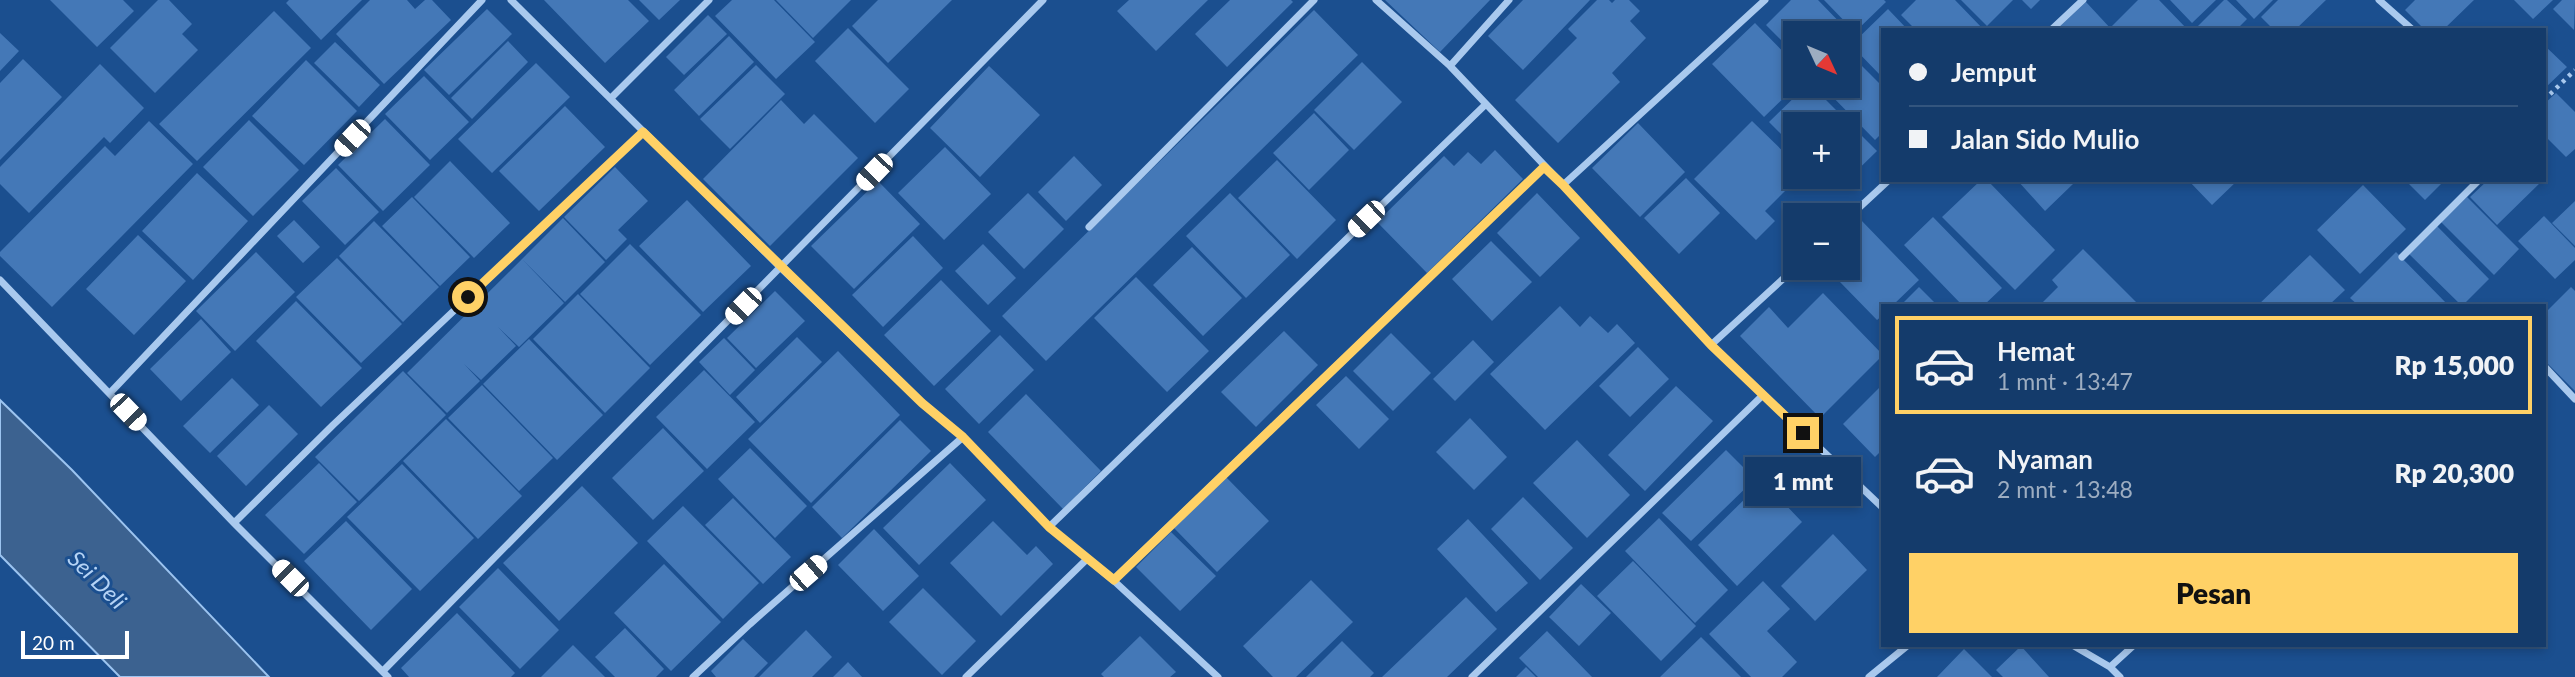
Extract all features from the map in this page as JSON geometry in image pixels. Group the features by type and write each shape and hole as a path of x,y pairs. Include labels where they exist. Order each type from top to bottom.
{"street":[{"path":"110,393 482,0"},
{"path":"611,98 709,0"},
{"path":"0,280 234,523 386,674 1043,0"},
{"path":"1089,227 1314,0"},
{"path":"1376,0 1450,66 1711,345 1881,506"},
{"path":"1450,66 1509,0"},
{"path":"1563,185 1765,0"},
{"path":"2053,28 2083,0"},
{"path":"2379,0 2411,28"},
{"path":"516,2 780,268 922,403 963,437 1049,527 1114,580 1218,677"},
{"path":"1049,527 1486,104"},
{"path":"234,523 333,425 643,132"},
{"path":"1114,580 1544,167"},
{"path":"1860,207 1886,182"},
{"path":"2402,257 2477,182"},
{"path":"1711,345 1783,279"},
{"path":"2546,368 2575,399"},
{"path":"1472,677 1763,395"},
{"path":"693,677 963,437"},
{"path":"966,677 1087,559"},
{"path":"1869,677 1905,647"},
{"path":"2076,647 2110,667 2120,677"},
{"path":"2110,667 2132,647"}],"path":[{"path":"2546,98 2575,70"}],"water":[{"name":"Sei Deli","path":"0,400 72,470 269,677 120,677 0,555"}],"building":[{"path":"50,0 123,0 134,11 97,47"},
{"path":"158,0 169,0 192,24 182,34 198,50 155,93 110,48"},
{"path":"289,0 362,0 321,40 286,3"},
{"path":"370,0 407,0 415,9 425,0 432,0 451,20 384,84 336,34"},
{"path":"544,0 628,0 649,21 605,63"},
{"path":"639,0 680,0 659,20"},
{"path":"732,0 774,0 815,42 776,79 715,16"},
{"path":"776,0 851,0 813,38"},
{"path":"878,0 952,0 888,63 852,26"},
{"path":"1129,0 1208,0 1156,51 1117,11"},
{"path":"1230,0 1293,2 1227,67 1195,34"},
{"path":"1385,0 1490,0 1440,52"},
{"path":"1523,0 1590,0 1523,70 1488,36"},
{"path":"1597,0 1609,0 1612,3 1615,0 1629,0 1640,11 1630,21 1646,38 1612,73 1620,82 1558,143 1515,100 1577,38 1568,29"},
{"path":"1791,0 1818,0 1838,21 1783,21 1783,42 1766,25"},
{"path":"1824,0 1886,2 1860,27 1860,21 1844,21"},
{"path":"1916,0 1955,0 1982,28 1914,28 1901,15"},
{"path":"1961,0 2013,0 1987,26"},
{"path":"2022,0 2040,0 2031,9"},
{"path":"2138,0 2159,0 2186,28 2112,28"},
{"path":"2170,0 2216,0 2192,23"},
{"path":"2224,0 2247,19 2238,28 2196,28"},
{"path":"2236,0 2273,0 2254,19"},
{"path":"2278,0 2326,0 2297,28 2272,28 2261,17"},
{"path":"2415,0 2474,0 2445,28 2423,28 2405,10"},
{"path":"2514,0 2553,0 2533,19"},
{"path":"2562,0 2575,0 2574,30 2553,9"},
{"path":"2086,2 2110,28 2058,28"},
{"path":"487,9 512,34 449,95 424,70"},
{"path":"1888,9 1906,28 1881,28 1881,76 1860,54 1860,36"},
{"path":"1314,10 1358,55 1046,361 1002,316"},
{"path":"274,11 311,48 197,161 159,124"},
{"path":"708,15 727,34 684,75 666,57"},
{"path":"1755,23 1783,52 1784,98 1764,117 1712,64"},
{"path":"848,28 909,89 875,123 815,61"},
{"path":"0,33 19,51 0,71"},
{"path":"729,36 754,62 699,116 674,90"},
{"path":"508,41 528,62 472,119 451,98"},
{"path":"335,42 380,85 359,107 314,63"},
{"path":"2546,47 2567,67 2546,87"},
{"path":"23,59 62,97 0,160 0,83"},
{"path":"306,60 357,111 304,165 252,116"},
{"path":"1362,62 1402,102 1354,150 1314,110"},
{"path":"536,63 570,97 492,173 458,139"},
{"path":"100,64 144,108 110,143 104,137 29,213 0,184 0,167"},
{"path":"1860,64 1881,85 1881,134 1875,140 1860,125 1860,112 1848,112 1834,98 1860,98"},
{"path":"756,65 785,94 730,149 700,119"},
{"path":"989,66 1040,115 980,177 930,128"},
{"path":"424,76 469,122 430,160 385,114"},
{"path":"2556,93 2575,112 2575,149 2566,157 2546,137 2546,102"},
{"path":"1794,98 1824,98 1838,112 1783,112 1783,136 1769,122"},
{"path":"781,100 804,124 814,114 858,158 770,246 703,179"},
{"path":"565,106 605,147 539,211 499,171"},
{"path":"1314,113 1349,150 1309,190 1273,153"},
{"path":"385,119 430,165 383,211 338,165"},
{"path":"249,120 299,170 253,216 203,167"},
{"path":"149,121 193,164 52,307 0,256 0,252 105,146 115,156"},
{"path":"1752,121 1783,151 1783,189 1787,189 1765,211 1775,221 1756,240 1694,179"},
{"path":"1638,123 1685,172 1640,217 1592,168"},
{"path":"1860,134 1877,151 1860,168"},
{"path":"945,147 991,194 944,240 898,193"},
{"path":"1495,150 1523,179 1427,273 1377,222 1444,156 1454,166 1468,152 1481,164"},
{"path":"1074,156 1102,185 1066,221 1038,192"},
{"path":"1277,160 1336,220 1297,259 1238,198"},
{"path":"450,161 510,223 474,258 414,197"},
{"path":"615,167 648,201 618,230 627,239 606,260 564,217"},
{"path":"336,168 379,212 345,245 302,201"},
{"path":"197,173 248,221 193,280 142,231"},
{"path":"1686,178 1720,213 1679,254 1644,218"},
{"path":"878,181 920,224 854,289 811,246"},
{"path":"1979,182 1989,182 2055,250 2015,290 1942,217"},
{"path":"2019,182 2073,184 2045,211"},
{"path":"2190,182 2236,182 2212,205"},
{"path":"2407,182 2443,182 2425,200"},
{"path":"2486,182 2541,182 2497,225 2470,197"},
{"path":"2363,185 2406,229 2360,274 2317,230"},
{"path":"1028,193 1064,229 1024,269 988,232"},
{"path":"1230,193 1290,255 1246,298 1186,236"},
{"path":"1537,193 1580,238 1540,277 1497,233"},
{"path":"412,197 470,257 440,286 382,226"},
{"path":"2467,197 2519,249 2494,275 2441,222"},
{"path":"687,200 751,266 703,312 639,246"},
{"path":"2575,201 2575,246 2552,223"},
{"path":"2544,216 2575,248 2575,260 2555,279 2518,241"},
{"path":"1933,217 2002,288 1985,304 1961,304 1904,245"},
{"path":"563,218 605,262 565,302 522,259"},
{"path":"1860,219 1919,280 1894,304 1881,304 1881,317 1877,320 1840,282 1860,280"},
{"path":"294,220 320,247 303,263 277,236"},
{"path":"374,221 439,287 403,322 339,256"},
{"path":"2437,226 2489,279 2464,304 2460,304 2409,254"},
{"path":"138,235 186,281 134,335 86,289"},
{"path":"913,236 943,268 883,327 852,295"},
{"path":"1491,241 1532,282 1492,321 1452,279"},
{"path":"630,244 701,315 650,365 580,294"},
{"path":"983,244 1016,278 988,305 955,271"},
{"path":"1192,247 1242,298 1203,336 1153,285"},
{"path":"2083,249 2136,302 2041,304 2058,287 2052,280"},
{"path":"256,252 295,292 235,351 196,311"},
{"path":"2396,252 2447,304 2357,304 2350,298"},
{"path":"2310,255 2345,290 2330,304 2259,304"},
{"path":"337,258 402,324 361,363 296,297"},
{"path":"522,259 564,303 519,347 498,327 516,346 481,380 464,364 480,381 447,413 407,373"},
{"path":"1136,277 1209,351 1167,392 1094,318"},
{"path":"941,280 991,331 934,386 884,335"},
{"path":"1919,287 1936,304 1902,304"},
{"path":"2571,287 2575,291 2575,391 2546,362 2546,312"},
{"path":"775,291 805,321 756,368 727,338"},
{"path":"1823,293 1881,353 1881,357 1820,418 1740,336 1769,307 1788,328"},
{"path":"578,294 650,368 605,413 533,339"},
{"path":"296,301 362,368 321,407 256,341"},
{"path":"1560,306 1580,327 1590,316 1608,333 1617,324 1635,343 1545,430 1490,374"},
{"path":"201,319 231,352 181,401 150,369"},
{"path":"1284,331 1318,365 1256,427 1221,392"},
{"path":"1391,333 1431,373 1393,411 1353,371"},
{"path":"1000,335 1034,370 979,424 945,389"},
{"path":"797,337 822,362 760,423 736,397"},
{"path":"724,338 755,370 730,395 699,362"},
{"path":"529,339 603,415 557,460 483,384"},
{"path":"1473,340 1494,362 1455,401 1433,379"},
{"path":"1638,347 1669,379 1630,417 1599,386"},
{"path":"838,351 900,415 811,503 748,439"},
{"path":"704,370 755,422 707,469 656,417"},
{"path":"403,371 446,415 359,501 315,457"},
{"path":"1346,376 1389,419 1359,449 1316,405"},
{"path":"232,378 259,405 210,453 183,426"},
{"path":"482,385 553,458 519,491 448,418"},
{"path":"1676,386 1713,421 1645,491 1608,455"},
{"path":"1881,386 1881,451 1875,457 1843,424"},
{"path":"1026,394 1101,471 1063,509 988,432"},
{"path":"269,405 298,434 246,486 217,456"},
{"path":"1470,418 1507,457 1474,490 1436,452"},
{"path":"446,419 522,496 478,539 403,461"},
{"path":"900,420 931,451 842,538 812,507"},
{"path":"663,428 704,471 653,520 612,478"},
{"path":"1577,440 1630,495 1587,538 1533,483"},
{"path":"750,448 807,506 775,538 718,479"},
{"path":"1726,450 1755,479 1691,541 1662,513"},
{"path":"319,463 357,502 304,554 265,515"},
{"path":"950,463 986,500 919,565 883,528"},
{"path":"402,464 474,538 420,591 347,517"},
{"path":"1226,477 1269,521 1217,572 1174,528"},
{"path":"1763,481 1802,522 1737,586 1698,545"},
{"path":"582,486 638,543 559,621 503,563"},
{"path":"1523,497 1573,548 1540,580 1491,529"},
{"path":"733,498 791,557 763,584 705,525"},
{"path":"683,506 759,583 723,619 647,541"},
{"path":"1659,518 1728,590 1695,623 1625,551"},
{"path":"1468,519 1528,583 1496,612 1437,549"},
{"path":"346,521 412,589 371,630 304,561"},
{"path":"993,521 1027,555 1036,546 1053,564 1001,616 950,563"},
{"path":"874,529 919,576 883,611 838,565"},
{"path":"1171,532 1216,576 1180,611 1136,567"},
{"path":"1833,534 1867,570 1815,621 1781,586"},
{"path":"1633,561 1696,626 1661,661 1597,596"},
{"path":"664,564 721,622 671,671 614,613"},
{"path":"498,568 559,630 520,669 459,607"},
{"path":"1311,580 1353,622 1296,677 1273,677 1243,646"},
{"path":"1763,581 1790,609 1767,631 1797,662 1782,677 1751,677 1709,634"},
{"path":"1581,584 1611,613 1579,646 1549,617"},
{"path":"923,588 976,641 942,675 889,622"},
{"path":"1466,597 1497,629 1447,677 1382,677"},
{"path":"457,613 515,673 511,677 409,677 401,668"},
{"path":"625,628 664,669 656,677 615,677 595,657"},
{"path":"806,630 832,657 812,677 759,677"},
{"path":"1547,631 1592,677 1538,677 1519,658"},
{"path":"1140,636 1176,672 1170,677 1104,677 1101,674"},
{"path":"1701,637 1741,677 1660,677"},
{"path":"743,639 768,663 754,677 716,677 711,671"},
{"path":"1342,641 1374,673 1370,677 1306,677"},
{"path":"573,645 605,677 541,677"},
{"path":"2022,647 2049,677 2003,677 1996,670"},
{"path":"1964,649 1992,677 1937,677"},
{"path":"848,662 862,677 833,677"},
{"path":"1526,667 1536,677 1516,677"}],"route":[{"path":"468,297 643,132 780,268 922,403 963,437 1049,527 1114,580 1544,167 1711,345 1803,433"}]}
